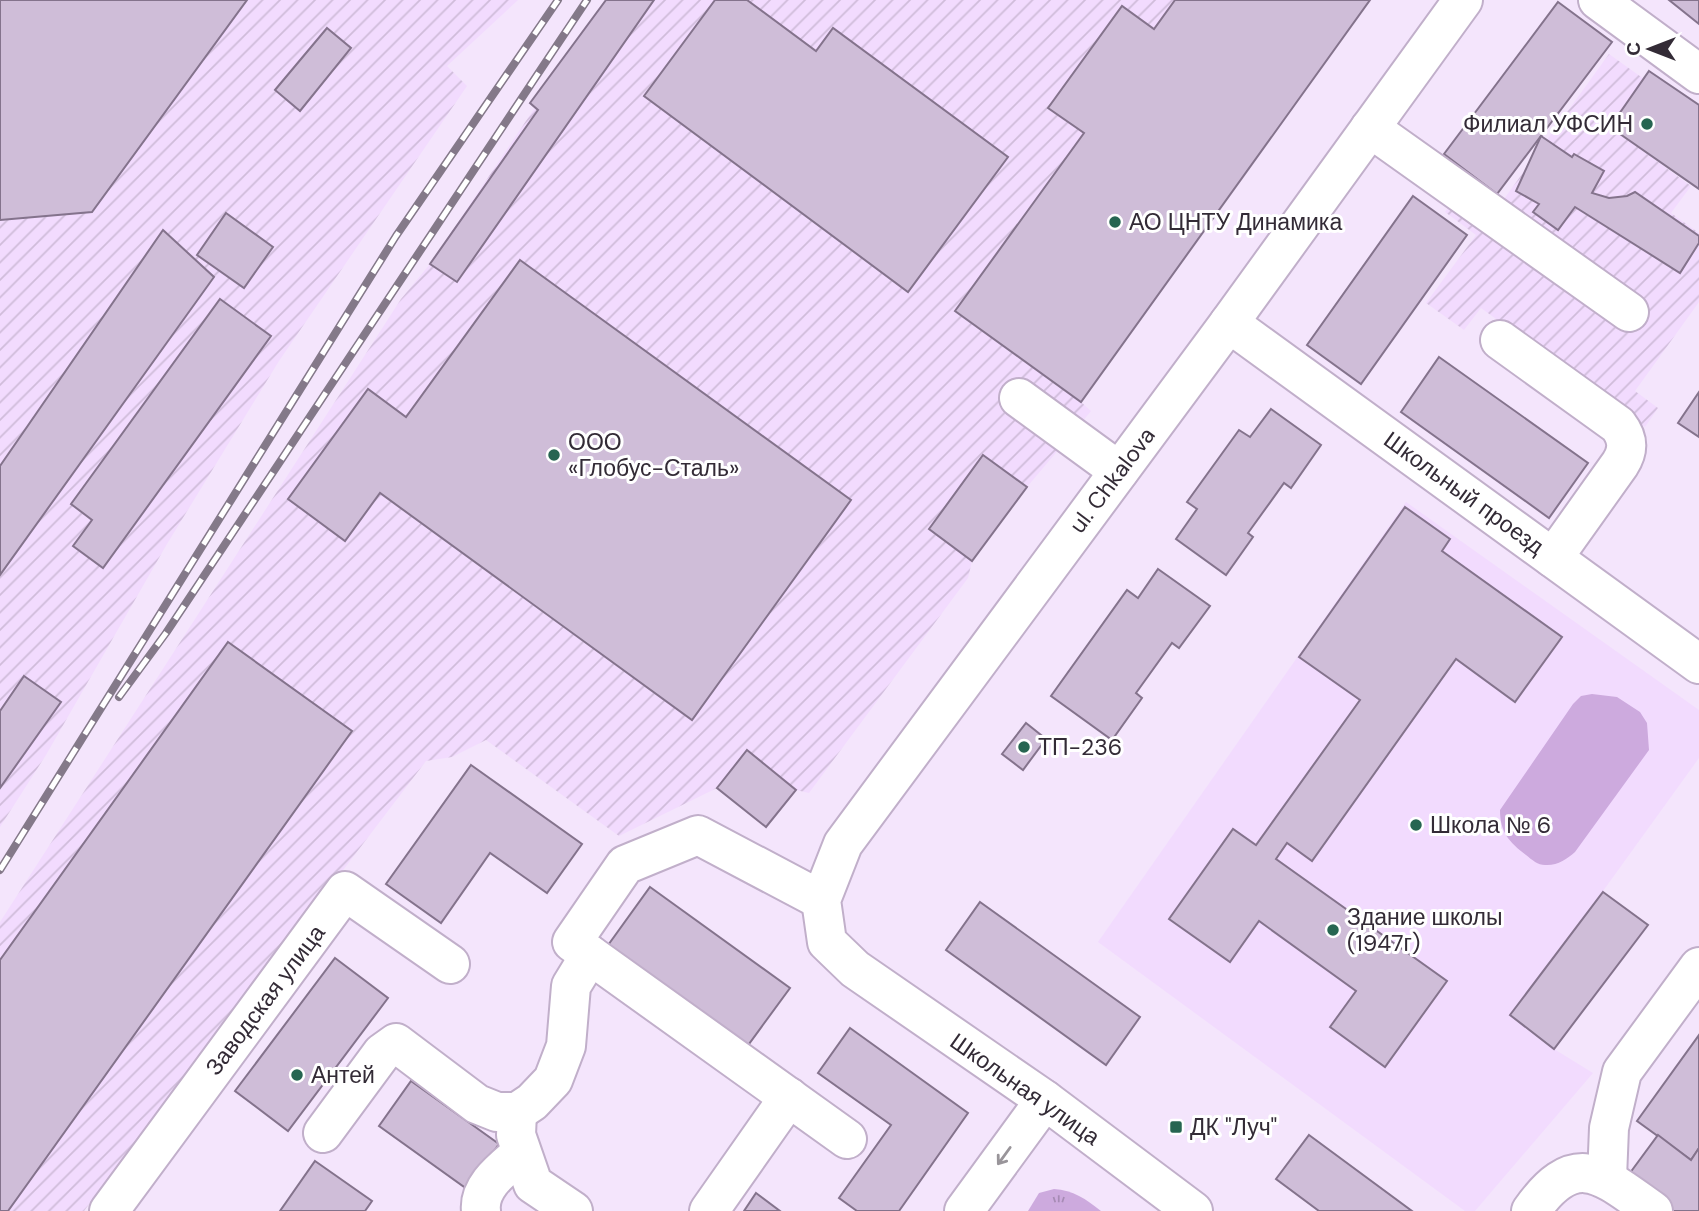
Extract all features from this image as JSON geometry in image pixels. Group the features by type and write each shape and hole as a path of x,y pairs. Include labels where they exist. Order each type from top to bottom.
{"street":[{"name":"ul. Chkalova","path":"855,969 827,942 821,900 843,844 1229,323 1464,0"},
{"path":"1598,0 1699,74"},
{"path":"1370,128 1629,312"},
{"name":"Школьный проезд","path":"1229,323 1699,664"},
{"path":"1500,340 1618,425 1627,444 1627,454 1553,558"},
{"path":"1018,398 1119,471"},
{"path":"323,1133 382,1053 396,1043 477,1104 497,1112 517,1112 533,1102 553,1080 566,1046 571,986 581,948 625,865 698,835 821,900"},
{"name":"Заводская улица","path":"109,1211 345,891 450,964"},
{"path":"581,948 847,1139"},
{"path":"1607,1178 1609,1128 1622,1072 1699,967"},
{"name":"Школьная улица","path":"855,969 1045,1100 1193,1211"},
{"path":"709,1211 789,1097"},
{"path":"971,1208 1045,1100"},
{"path":"517,1112 516,1135 533,1184 573,1211"},
{"path":"476,1210 492,1180 521,1153"},
{"path":"1531,1211 1549,1187 1575,1174 1593,1174 1607,1178 1653,1211"}],"shaded area":[{"path":"0,0 518,0 447,66 467,86 279,361 167,544 46,755 0,827"},
{"path":"607,0 1370,0 1081,402 1091,411 1027,487 983,455 929,529 972,561 968,578 809,793 796,790 766,827 717,788 619,836 486,740 452,757 426,761 84,1211 0,1211 0,922 401,299 430,264"},
{"path":"1609,54 1644,79 1610,127 1691,186 1671,213 1699,233 1699,302 1635,391 1658,408 1645,427 1481,308 1464,330 1426,303 1476,235 1445,212 1471,176 1504,199"},
{"name":"Школа № 6","path":"1406,502 1699,710 1699,758 1603,891 1648,925 1554,1049 1593,1073 1475,1211 1465,1211 1098,942"}],"green space":[{"path":"1592,694 1617,697 1640,712 1647,723 1649,750 1575,852 1558,863 1540,864 1510,841 1502,824 1500,810 1573,704 1581,696"},
{"path":"1054,1189 1079,1196 1101,1211 1028,1211 1039,1193"}],"building":[{"path":"0,0 247,0 92,212 0,220"},
{"path":"606,0 654,0 457,282 430,264 538,110 530,103"},
{"path":"715,0 747,0 816,51 833,28 1008,157 908,292 644,96"},
{"name":"АО ЦНТУ Динамика","path":"1175,0 1370,0 1081,402 955,311 1084,133 1048,108 1122,6 1154,29"},
{"path":"1669,0 1699,0 1699,24"},
{"path":"1558,2 1612,42 1497,194 1444,154"},
{"path":"327,28 351,48 300,111 275,90"},
{"path":"1649,71 1699,105 1699,189 1610,127"},
{"path":"1541,136 1572,157 1574,154 1604,171 1592,193 1609,198 1635,192 1699,236 1699,243 1680,273 1575,207 1558,230 1533,212 1539,204 1516,191"},
{"path":"1413,196 1467,235 1361,384 1307,345"},
{"path":"226,213 273,247 244,288 197,255"},
{"path":"163,230 214,277 0,575 0,466"},
{"name":"ООО «Глобус-Сталь»","path":"520,260 851,500 692,720 380,493 345,541 288,499 368,389 406,417"},
{"path":"220,299 271,336 103,568 73,546 92,520 71,504"},
{"path":"1439,357 1588,463 1549,518 1401,412"},
{"path":"1699,392 1699,437 1678,423"},
{"path":"1271,409 1321,445 1291,488 1284,483 1248,533 1253,537 1226,575 1176,539 1197,509 1187,502 1239,430 1250,437"},
{"path":"983,455 1027,487 972,561 929,529"},
{"path":"1405,507 1450,539 1442,551 1562,637 1515,702 1456,659 1312,861 1287,843 1276,859 1447,981 1385,1067 1330,1027 1356,991 1259,921 1230,962 1169,919 1233,829 1256,845 1360,700 1299,657"},
{"path":"1158,569 1210,606 1179,648 1172,643 1136,693 1142,698 1112,740 1051,696 1127,590 1138,598"},
{"path":"228,642 352,731 8,1211 0,1211 0,960"},
{"path":"24,676 61,702 0,788 0,711"},
{"name":"ТП-236","path":"1026,723 1046,739 1023,770 1002,754"},
{"path":"747,750 796,790 766,827 717,788"},
{"path":"471,765 582,844 547,893 490,853 441,923 386,884"},
{"path":"650,887 790,988 746,1048 606,948"},
{"path":"1603,892 1648,925 1554,1049 1510,1015"},
{"path":"980,902 1140,1017 1106,1065 946,950"},
{"path":"335,958 388,998 288,1131 235,1091"},
{"path":"850,1028 968,1113 899,1211 857,1211 839,1198 891,1125 818,1073"},
{"path":"1699,1035 1699,1148 1691,1160 1637,1121"},
{"path":"411,1081 499,1144 467,1189 379,1126"},
{"path":"1309,1135 1412,1211 1319,1211 1276,1179"},
{"path":"1658,1135 1691,1160 1699,1148 1699,1211 1672,1211 1627,1177"},
{"path":"315,1161 372,1201 365,1211 280,1211"},
{"path":"756,1193 780,1211 744,1211"}],"railway":[{"path":"0,870 396,236 558,0"},
{"path":"119,697 166,633 587,0"}],"place":[{"name":"Филиал УФСИН","path":"1647,124"},
{"name":"АО ЦНТУ Динамика","path":"1115,222"},
{"name":"ООО «Глобус-Сталь»","path":"554,455"},
{"name":"ТП-236","path":"1024,747"},
{"name":"Школа № 6","path":"1416,825"},
{"name":"Здание школы (1947г)","path":"1333,930"},
{"name":"Антей","path":"297,1075"},
{"name":"ДК \"Луч\"","path":"1176,1127"}]}
